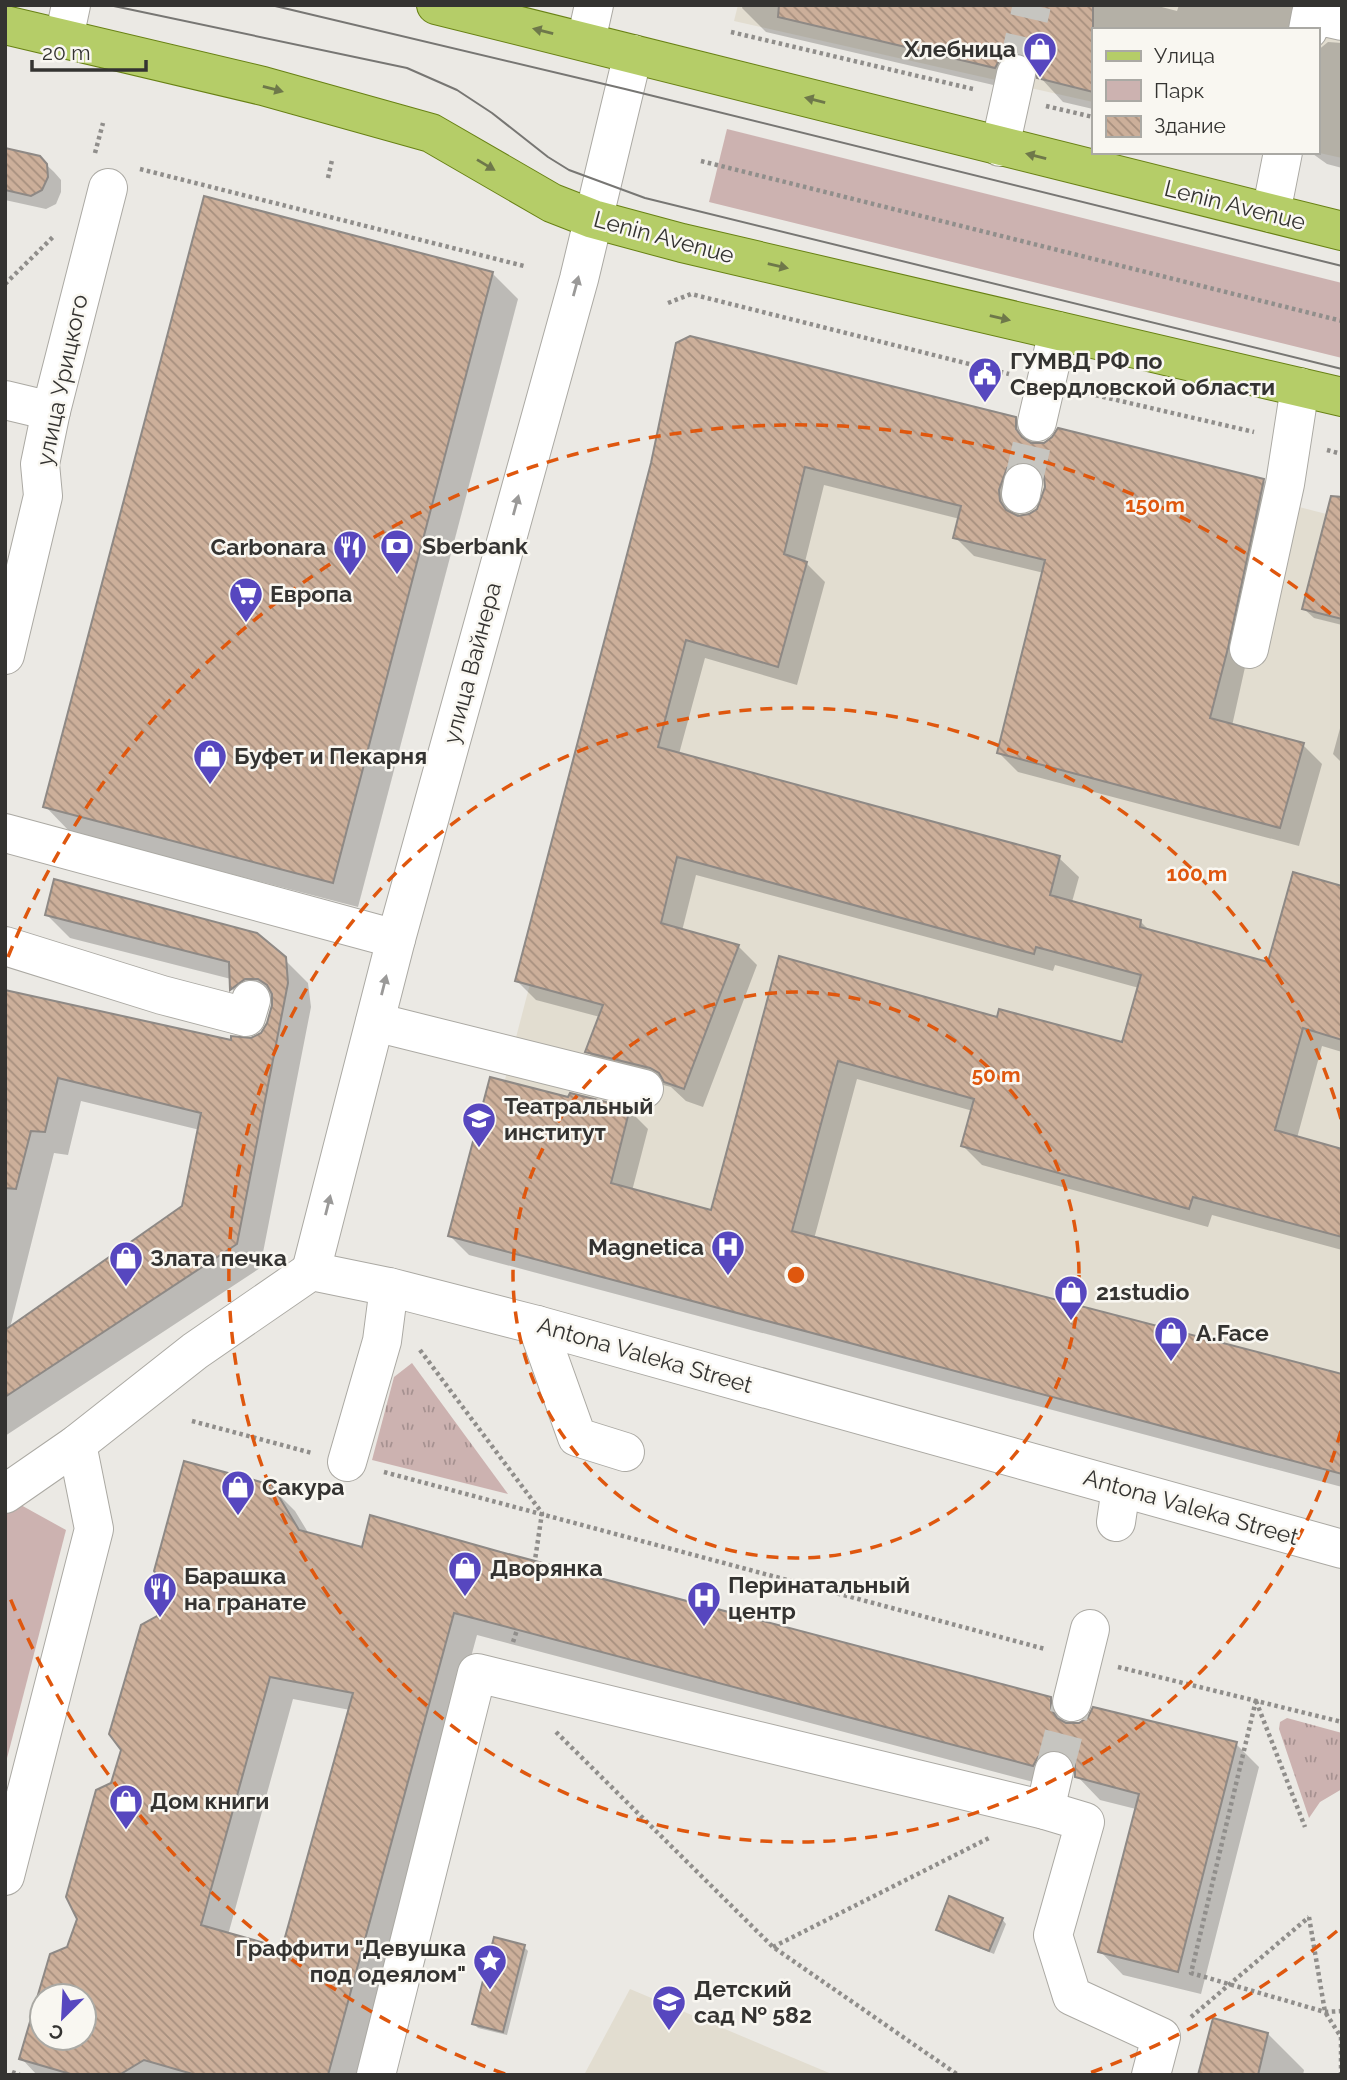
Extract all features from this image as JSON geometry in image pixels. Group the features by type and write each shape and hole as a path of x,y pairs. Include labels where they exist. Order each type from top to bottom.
{"main road":[{"name":"Lenin Avenue","path":"436,5 590,23 633,54 1342,231"},
{"name":"Lenin Avenue","path":"5,25 67,22 263,86 431,133 552,203 593,219 682,243 1342,397"}],"street":[{"path":"1308,28 1311,15 1342,21"},
{"name":"улица Вайнера","path":"311,1271 396,939 579,279 633,54"},
{"path":"1000,147 1014,86"},
{"path":"1271,213 1283,154"},
{"name":"улица Урицкого","path":"5,655 43,496 40,464 51,411 108,188"},
{"path":"1037,422 1058,331"},
{"path":"1249,649 1285,484 1300,387"},
{"path":"5,400 51,411"},
{"path":"5,833 396,939"},
{"path":"5,946 162,995 246,1017 251,1000"},
{"path":"375,1022 644,1089"},
{"path":"5,1494 77,1444 195,1351 311,1271"},
{"name":"Antona Valeka Street","path":"311,1271 389,1287 537,1325 1119,1505 1342,1549"},
{"path":"346,1462 382,1341 389,1287"},
{"path":"537,1325 577,1437 625,1452"},
{"path":"5,1877 94,1529 77,1444"},
{"path":"1073,1702 1087,1644"},
{"path":"376,2075 477,1673 1045,1810 1084,1822 1053,1934 1072,1996 1161,2037 1151,2075"},
{"path":"1045,1810 1054,1771"}],"path":[{"path":"731,32 1014,86 1092,117"},
{"path":"328,178 332,160"},
{"path":"701,161 1342,321"},
{"path":"164,175 524,266"},
{"path":"668,303 691,294 1342,454"},
{"path":"415,1343 542,1513 535,1560"},
{"path":"192,1421 542,1513 1087,1644 1256,1700 1342,1723"},
{"path":"1256,1700 1305,1827"},
{"path":"1256,1700 1191,1973 1325,2012 1342,2011"},
{"path":"551,1727 773,1947 958,2075"},
{"path":"773,1947 1045,1810"},
{"path":"1161,2037 1189,2019 1309,1917 1325,2012 1341,2037 1341,2075"},
{"path":"12,2072 20,2075"}],"shaded area":[{"path":"738,5 1342,5 1342,158 1319,153 1319,28 1092,28 1092,102 734,21"},
{"path":"695,352 1342,518 1342,1440 466,1229"},
{"name":"Детский сад № 582","path":"630,1989 834,2075 584,2075"}],"green space":[{"path":"727,129 1342,283 1342,358 709,202"},
{"path":"412,1363 508,1494 372,1460 394,1377"},
{"path":"19,1504 66,1530 5,1766 5,1515"},
{"path":"1287,1718 1342,1733 1342,1789 1320,1802 1309,1818 1279,1729 1280,1722"}],"building":[{"path":"779,5 1093,5 1092,92 1037,78 1037,67 1031,58 1021,53 1009,53 1000,59 995,68 778,17"},
{"path":"5,148 40,156 47,164 48,177 42,190 31,196 5,190"},
{"name":"Европа","path":"204,196 493,272 333,883 43,807"},
{"path":"690,336 1016,417 1016,429 1031,443 1044,443 1058,428 1264,479 1228,648 1210,718 1304,743 1280,828 997,753 1045,560 953,538 961,506 805,467 784,554 807,562 778,667 686,640 658,747 1060,856 1050,895 1141,920 1140,927 1268,962 1293,872 1342,886 1342,1040 1303,1028 1275,1130 1342,1149 1342,1237 1193,1197 1189,1209 961,1146 974,1099 838,1061 792,1231 1342,1374 1342,1474 448,1236 490,1077 568,1097 570,1093 630,1108 611,1183 711,1210 779,956 997,1017 999,1009 1122,1042 1141,975 1036,947 1034,954 677,857 661,923 739,945 684,1089 664,1082 659,1073 650,1068 585,1052 603,1005 515,981 651,463 676,343","holes":["1026,461 1038,467 1044,476 1045,487 1037,509 1018,516 1006,510 1000,501 999,490 1007,468"]},
{"path":"1331,496 1342,497 1342,619 1302,609"},
{"path":"54,879 257,933 286,957 288,983 237,1244 5,1397 5,1330 182,1206 201,1113 58,1078 45,1132 31,1131 16,1189 5,1188 5,990 231,1040 231,1036 251,1038 261,1033 272,1005 272,994 267,985 258,979 245,979 230,990 229,962 45,915"},
{"path":"184,1461 272,1485 299,1530 362,1547 370,1515 1051,1697 1051,1709 1057,1718 1066,1723 1079,1723 1088,1717 1093,1707 1237,1742 1178,1972 1098,1952 1139,1794 1075,1777 1075,1764 1060,1750 1047,1750 1038,1757 1033,1766 454,1613 328,2075 196,2075 144,2060 119,2075 74,2075 19,2059 28,2029 28,2052 98,2052 98,1982 42,1982 50,1954 67,1947 77,1919 66,1897 96,1790 111,1783 121,1750 109,1734 141,1625 157,1616 166,1587 154,1571","holes":["270,1677 353,1693 282,1948 201,1925"]},
{"path":"949,1896 1003,1918 989,1951 936,1930"},
{"path":"494,1937 525,1945 503,2032 472,2024"},
{"path":"1213,2018 1268,2033 1258,2075 1198,2075"}],"tunnel":[{"path":"1016,74 1032,5"},
{"path":"1023,483 1037,422"},
{"path":"1054,1771 1072,1702"}],"tram line":[{"path":"109,5 407,68 457,90 569,170 645,198 1342,369"},
{"path":"271,5 625,89 1342,266"}],"place":[{"name":"Хлебница","path":"1040,79"},
{"name":"ГУМВД РФ по Свердловской области","path":"985,404"},
{"name":"Sberbank","path":"397,576"},
{"name":"Carbonara","path":"350,577"},
{"name":"Европа","path":"246,624"},
{"name":"Буфет и Пекарня","path":"210,786"},
{"name":"Театральный институт","path":"479,1149"},
{"name":"Magnetica","path":"728,1277"},
{"name":"Злата печка","path":"126,1288"},
{"name":"21studio","path":"1071,1322"},
{"name":"А.Face","path":"1171,1363"},
{"name":"Сакура","path":"238,1517"},
{"name":"Дворянка","path":"465,1598"},
{"name":"Барашка на гранате","path":"160,1619"},
{"name":"Перинатальный центр","path":"704,1628"},
{"name":"Дом книги","path":"126,1831"},
{"name":"Граффити \"Девушка под одеялом\"","path":"490,1991"},
{"name":"Детский сад № 582","path":"669,2032"}]}
